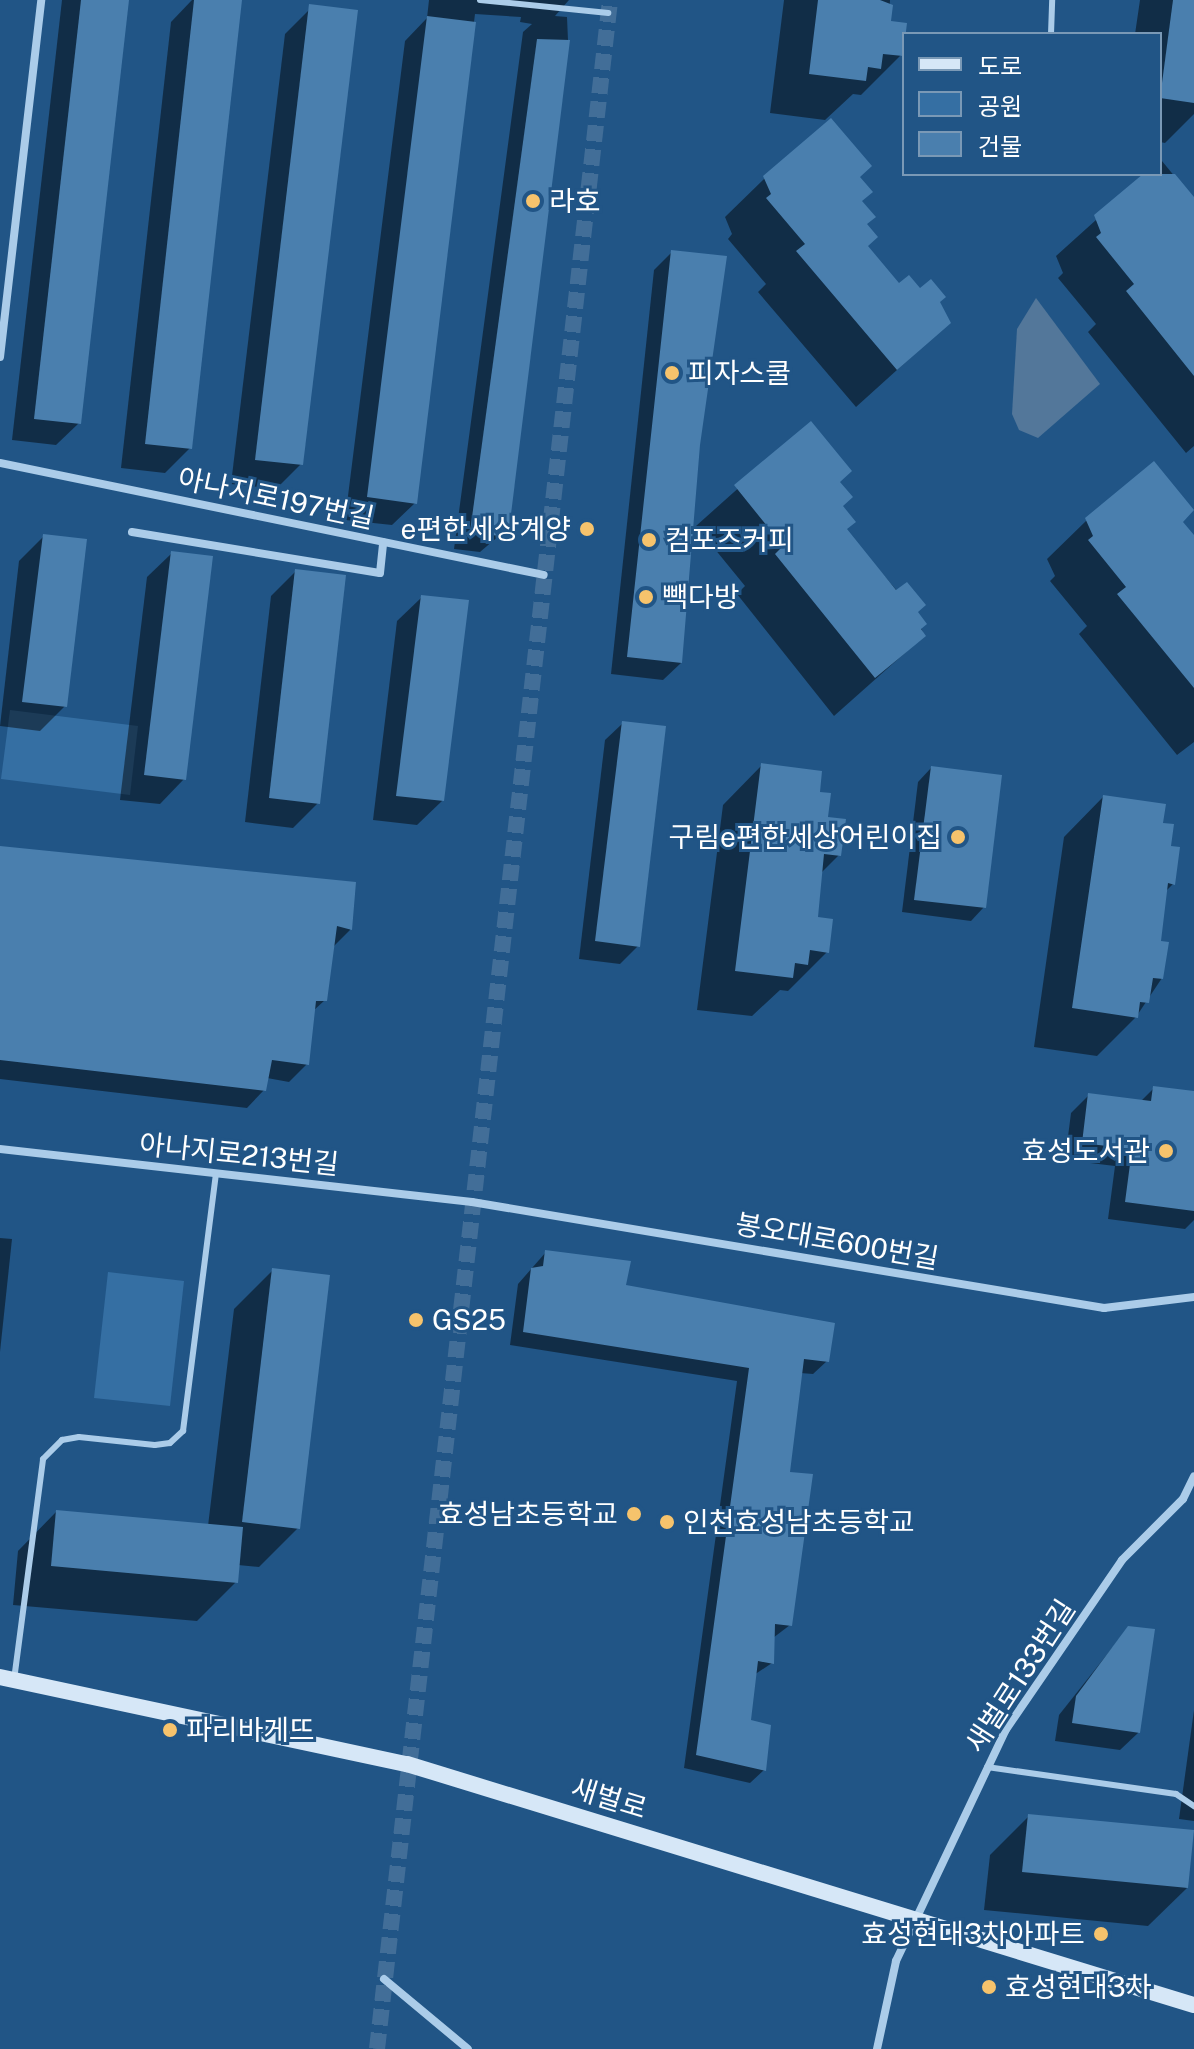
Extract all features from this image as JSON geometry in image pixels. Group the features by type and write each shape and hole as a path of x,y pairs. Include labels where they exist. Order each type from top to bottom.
{"street":[{"path":"0,357 41,0"},
{"name":"아나지로197번길","path":"0,463 544,575"},
{"path":"132,532 380,573 383,542"},
{"name":"아나지로213번길","path":"0,1149 472,1202"},
{"name":"봉오대로600번길","path":"472,1202 1104,1308 1194,1297"},
{"name":"새벌로133번길","path":"877,2049 896,1961 913,1919 1005,1731 1122,1560 1183,1499 1194,1476"},
{"name":"새벌로","path":"7,1679 407,1764 1194,2005"},
{"path":"384,1979 468,2049"}],"lane":[{"path":"480,0 608,13"},
{"path":"1051,32 1052,0"},
{"path":"7,1679 43,1459 62,1440 79,1437 155,1445 170,1443 183,1431 216,1173"},
{"path":"987,1767 1176,1794 1194,1806"}],"green space":[{"path":"10,710 138,726 130,795 1,779"},
{"path":"108,1272 184,1281 170,1406 94,1398"}],"shaded area":[{"path":"1036,298 1100,384 1038,438 1019,430 1012,414 1017,329"}],"building":[{"path":"81,0 129,0 81,424 34,419"},
{"path":"194,0 242,0 192,449 145,444"},
{"path":"818,0 880,0 893,5 891,21 907,23 906,32 902,32 902,56 883,54 881,69 868,67 866,81 809,74"},
{"path":"1173,0 1194,0 1194,103 1162,98"},
{"path":"309,4 358,10 303,465 255,460"},
{"path":"427,16 476,22 417,504 367,497"},
{"path":"537,39 570,40 509,530 499,536 470,532"},
{"path":"831,118 872,166 860,177 873,192 862,201 876,217 867,224 878,237 868,246 899,283 909,275 920,288 931,279 946,297 940,302 951,323 897,370 796,251 805,244 766,198 771,194 763,176"},
{"path":"1175,174 1194,197 1194,376 1126,291 1134,284 1096,237 1101,233 1094,215 1141,176"},
{"path":"671,250 727,256 700,445 682,663 627,657"},
{"path":"811,421 852,471 840,482 853,497 843,506 856,522 847,529 896,590 907,582 926,605 918,612 927,624 921,629 926,636 875,678 775,554 783,546 734,485"},
{"path":"1154,461 1194,510 1183,522 1194,535 1194,688 1117,594 1126,587 1088,540 1093,536 1085,518"},
{"path":"43,534 87,539 67,707 22,702"},
{"path":"171,551 213,556 186,780 144,775"},
{"path":"295,569 346,575 320,804 269,798"},
{"path":"421,595 469,600 444,801 396,796"},
{"path":"622,721 666,726 640,947 595,941"},
{"path":"761,763 822,771 820,792 831,793 828,817 846,819 841,856 824,854 818,917 833,919 829,953 810,950 808,965 795,963 793,978 735,971"},
{"name":"구림e편한세상어린이집","path":"931,766 1002,775 986,908 914,900"},
{"path":"1103,795 1166,804 1163,823 1174,824 1171,846 1180,847 1175,885 1168,883 1161,941 1169,942 1163,979 1153,978 1149,1003 1140,1002 1138,1018 1072,1008"},
{"path":"0,846 356,882 352,930 337,926 327,1001 316,1001 309,1065 272,1060 266,1091 0,1060"},
{"path":"1153,1086 1194,1091 1194,1211 1125,1202 1132,1149 1082,1143 1088,1093 1151,1101"},
{"path":"545,1250 631,1261 626,1285 835,1323 829,1362 804,1359 790,1472 813,1474 792,1626 775,1624 774,1664 758,1661 751,1720 771,1725 766,1771 696,1755 749,1368 523,1332 531,1268 543,1266"},
{"path":"272,1268 330,1275 300,1529 242,1522"},
{"path":"56,1510 243,1527 238,1583 51,1566"},
{"path":"1128,1626 1155,1629 1140,1733 1072,1723 1076,1696"},
{"path":"1028,1814 1194,1830 1188,1888 1022,1872"}],"tunnel":[{"path":"377,2049 610,0"}],"place":[{"name":"라호","path":"533,201"},
{"name":"피자스쿨","path":"672,373"},
{"name":"e편한세상계양","path":"587,529"},
{"name":"컴포즈커피","path":"649,540"},
{"name":"빽다방","path":"646,597"},
{"name":"구림e편한세상어린이집","path":"958,837"},
{"name":"효성도서관","path":"1166,1151"},
{"name":"GS25","path":"416,1320"},
{"name":"효성남초등학교","path":"634,1514"},
{"name":"인천효성남초등학교","path":"667,1522"},
{"name":"파리바게뜨","path":"170,1730"},
{"name":"효성현대3차아파트","path":"1101,1934"},
{"name":"효성현대3차","path":"989,1987"}]}
